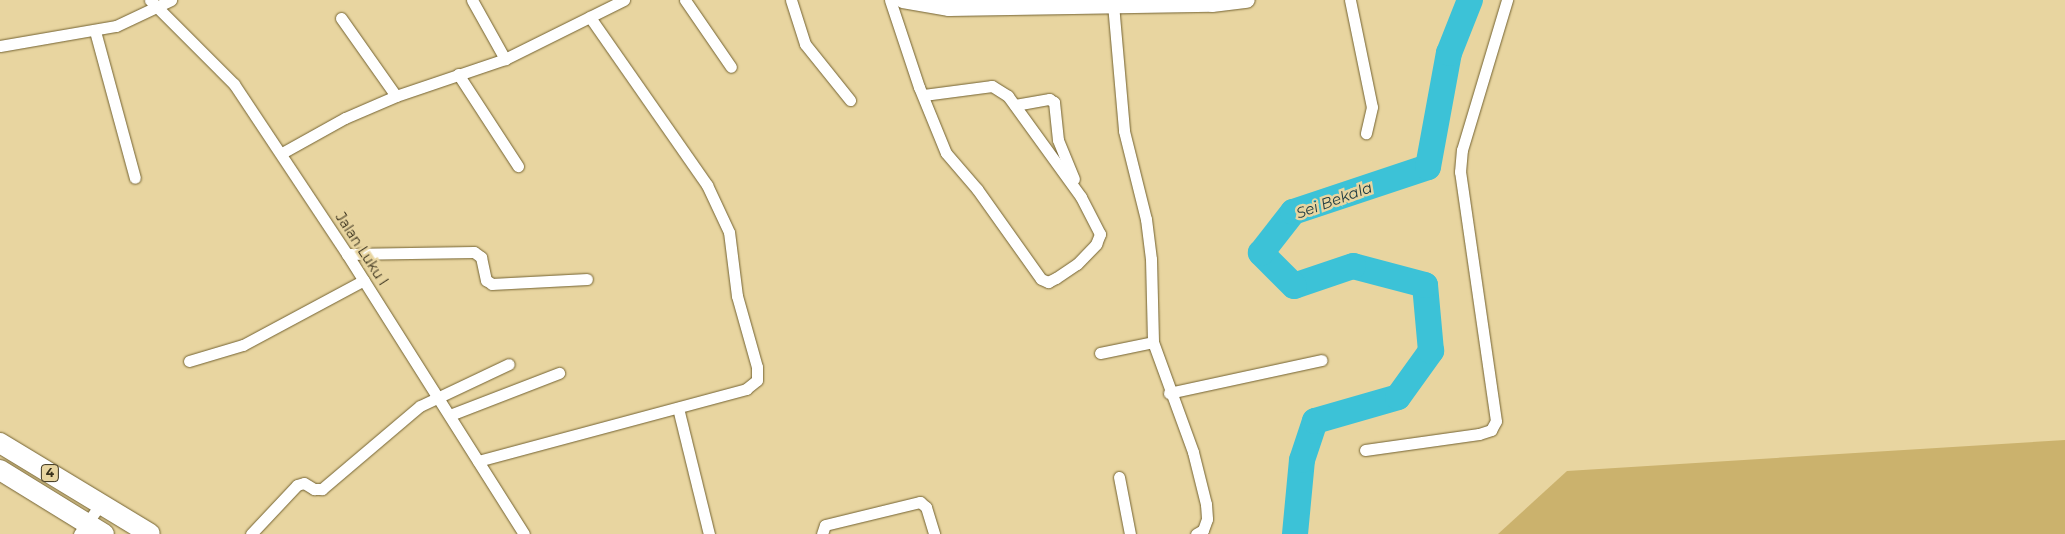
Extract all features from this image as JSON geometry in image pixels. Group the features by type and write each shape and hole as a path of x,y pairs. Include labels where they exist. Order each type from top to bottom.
{"highway":[{"name":"4","path":"0,443 150,534"},
{"name":"4","path":"0,470 83,529 104,534"}],"main road":[{"path":"903,0 949,8 976,3 1114,4 1247,0"}],"street":[{"path":"0,46 116,26 155,4 171,0"},
{"path":"472,0 505,59"},
{"path":"282,153 345,118 396,96 505,59 624,0"},
{"path":"685,0 731,67"},
{"path":"791,0 805,44 850,100"},
{"path":"890,0 946,154 976,189 1041,279 1048,282 1066,273 1099,239 1100,234 1081,197 1058,140 1054,102 1049,99 1015,105"},
{"path":"1350,0 1372,107 1366,133"},
{"path":"1365,450 1480,434 1492,430 1496,420 1468,241 1460,172 1462,150 1507,0"},
{"name":"Jalan Luku I","path":"155,4 234,84 282,153 364,280 524,534"},
{"path":"1114,4 1124,131 1146,219 1151,259 1154,342 1169,393 1193,452 1206,504 1207,519 1203,530 1196,534"},
{"path":"478,461 746,389 757,380 757,367 738,296 734,250 706,185 590,17"},
{"path":"341,18 396,96"},
{"path":"95,31 135,178"},
{"path":"458,74 518,166"},
{"path":"924,95 992,86 1015,105 1081,197"},
{"path":"347,254 474,252 481,257 486,280 492,284 587,279"},
{"path":"189,361 243,345 364,280"},
{"path":"1100,353 1154,342"},
{"path":"1169,393 1321,360"},
{"path":"251,534 296,485 304,483 314,489 322,489 407,415 437,397 509,364"},
{"path":"450,415 559,373"},
{"path":"678,408 709,534"},
{"path":"1119,477 1130,534"},
{"path":"822,534 825,525 920,502 926,507 934,534"},
{"path":"83,529 101,504"}],"shaded area":[{"path":"2065,440 2065,534 1498,534 1567,471"}],"waterway":[{"name":"Sei Bekala","path":"1295,534 1302,460 1315,421 1398,397 1431,351 1425,285 1353,266 1294,286 1261,253 1293,212 1428,167 1449,53 1470,0"}]}
